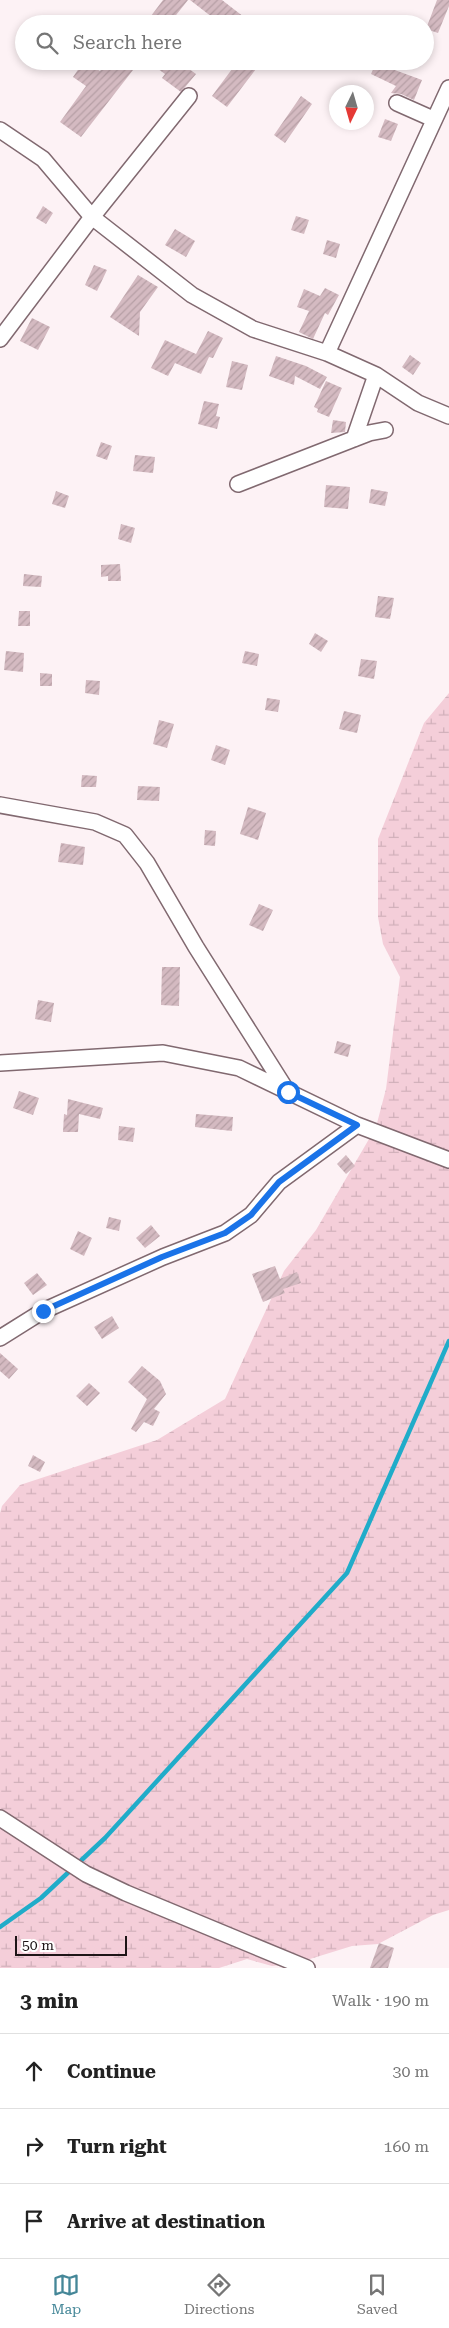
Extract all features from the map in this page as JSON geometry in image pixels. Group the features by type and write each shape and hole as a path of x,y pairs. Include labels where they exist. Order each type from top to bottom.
{"street":[{"path":"327,353 433,119 449,88"},
{"path":"0,339 92,218 189,96"},
{"path":"397,103 433,119"},
{"path":"0,130 43,159 92,218 192,295 253,329 327,353 376,375 418,403 449,416"},
{"path":"354,439 376,375"},
{"path":"238,484 369,433 386,430"},
{"path":"0,805 95,822 125,835 147,863 196,947 288,1092"},
{"path":"0,1064 163,1053 239,1068 357,1125 449,1160"},
{"path":"0,1338 43,1311 162,1257 225,1233 251,1215 279,1182 357,1125"},
{"path":"0,1818 86,1874 307,1968"}],"green space":[{"path":"449,693 449,1910 433,1915 378,1944 352,1946 297,1963 272,1966 247,1959 219,1968 0,1968 0,1513 2,1506 20,1485 157,1440 225,1399 284,1271 316,1230 376,1127 386,1089 400,977 383,944 378,917 378,839 424,723"}],"building":[{"path":"163,0 188,0 176,15 152,15"},
{"path":"190,0 222,0 241,15 209,15"},
{"path":"437,0 449,0 449,6 438,33 434,32 434,15 431,15"},
{"path":"78,70 133,70 81,137 60,122 86,86 73,77"},
{"path":"159,70 190,70 196,74 181,92 162,78 165,74"},
{"path":"231,70 255,70 227,107 212,96"},
{"path":"373,70 395,70 422,80 414,100 401,94 391,93 396,86 371,74"},
{"path":"301,96 312,104 285,143 274,135"},
{"path":"385,119 398,124 391,141 378,137"},
{"path":"43,206 53,213 46,224 36,218"},
{"path":"296,216 309,220 304,234 291,230"},
{"path":"175,229 195,241 186,257 165,245"},
{"path":"327,240 340,244 336,258 323,254"},
{"path":"94,265 107,270 97,291 85,285"},
{"path":"138,275 158,287 140,312 139,336 110,317"},
{"path":"325,288 339,295 328,315 325,313 313,339 299,332 309,311 297,307 304,289 320,296"},
{"path":"32,318 50,327 38,350 20,341"},
{"path":"208,331 223,338 213,358 209,357 201,374 175,363 168,376 151,368 165,340 196,354"},
{"path":"410,355 421,363 413,375 402,367"},
{"path":"276,356 306,366 327,377 320,389 295,376 294,385 269,376"},
{"path":"232,361 248,365 242,390 226,387"},
{"path":"326,381 342,388 329,417 317,412 318,409 314,407"},
{"path":"204,401 219,404 216,416 220,417 217,429 198,424"},
{"path":"333,420 346,422 345,432 331,433"},
{"path":"101,442 112,446 107,460 96,456"},
{"path":"135,455 155,457 153,473 133,471"},
{"path":"326,485 350,487 348,509 324,507"},
{"path":"371,489 388,492 385,506 369,503"},
{"path":"56,491 69,496 65,508 52,504"},
{"path":"121,524 135,528 131,543 118,539"},
{"path":"120,564 121,581 108,581 108,576 101,577 101,565"},
{"path":"24,574 42,576 41,587 23,586"},
{"path":"378,596 394,598 390,619 375,617"},
{"path":"19,611 30,611 30,626 18,626"},
{"path":"315,633 328,641 321,652 309,644"},
{"path":"6,651 24,653 23,672 4,670"},
{"path":"245,651 259,654 257,666 242,663"},
{"path":"361,659 377,661 374,679 358,676"},
{"path":"40,673 52,674 52,686 40,686"},
{"path":"86,680 100,681 99,695 85,693"},
{"path":"267,698 280,700 278,712 265,710"},
{"path":"344,711 361,715 357,733 339,729"},
{"path":"159,720 174,724 167,748 153,744"},
{"path":"216,745 230,750 225,765 211,760"},
{"path":"82,775 97,776 96,787 81,787"},
{"path":"138,786 160,787 159,801 137,800"},
{"path":"248,807 266,813 258,840 240,834"},
{"path":"205,830 216,831 215,846 204,845"},
{"path":"61,843 85,847 83,865 58,862"},
{"path":"259,904 273,910 263,931 249,925"},
{"path":"162,967 180,967 179,1006 161,1005"},
{"path":"38,1000 54,1003 51,1022 35,1019"},
{"path":"337,1041 351,1045 348,1057 334,1053"},
{"path":"19,1091 39,1098 33,1115 13,1108"},
{"path":"68,1099 103,1108 100,1119 79,1114 78,1132 63,1132 64,1114 67,1115"},
{"path":"196,1114 233,1117 232,1131 195,1127"},
{"path":"119,1126 135,1128 133,1142 118,1140"},
{"path":"346,1155 355,1166 346,1174 337,1164"},
{"path":"109,1217 121,1220 119,1231 106,1228"},
{"path":"151,1225 160,1236 145,1248 136,1238"},
{"path":"78,1231 92,1238 84,1256 70,1249"},
{"path":"275,1266 280,1279 297,1272 301,1283 283,1289 285,1293 263,1302 252,1274"},
{"path":"37,1273 47,1285 33,1295 24,1283"},
{"path":"112,1316 119,1328 102,1339 94,1327"},
{"path":"0,1353 18,1369 9,1379 0,1371"},
{"path":"142,1366 160,1381 166,1394 154,1409 160,1412 153,1426 144,1422 136,1432 131,1429 147,1399 128,1382"},
{"path":"89,1383 100,1393 87,1406 76,1396"},
{"path":"33,1455 45,1462 40,1472 28,1466"},
{"path":"379,1943 394,1948 388,1968 370,1968"}],"waterway":[{"path":"0,1927 41,1898 105,1838 347,1573 449,1341"}],"route":[{"path":"43,1311 162,1257 225,1233 251,1215 279,1182 357,1125 288,1092"}]}
